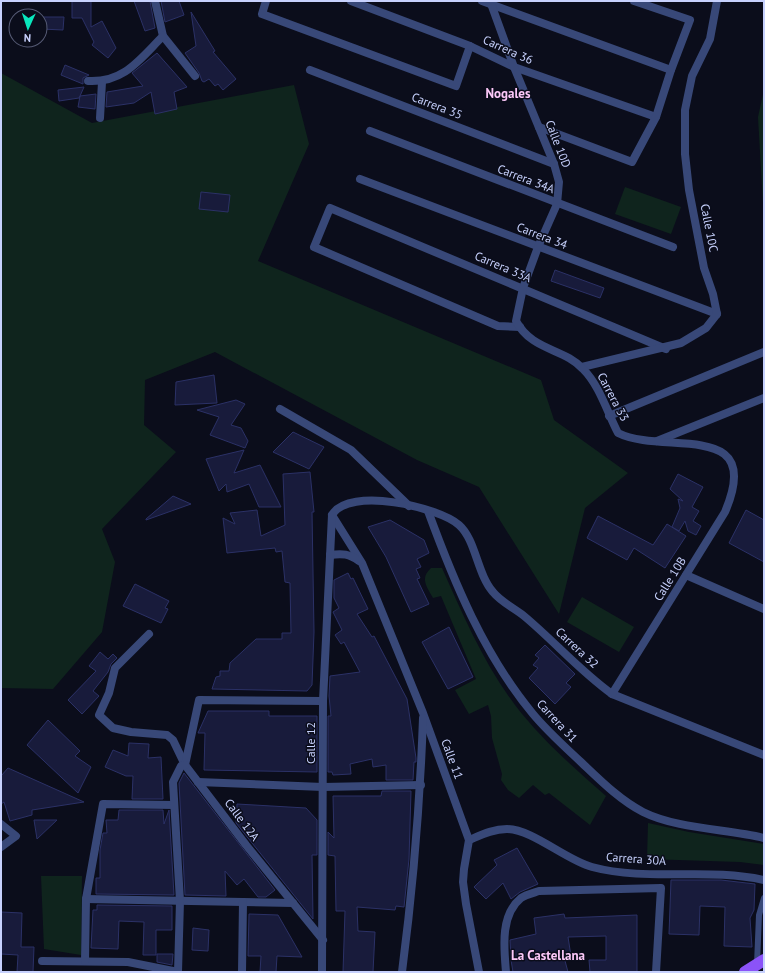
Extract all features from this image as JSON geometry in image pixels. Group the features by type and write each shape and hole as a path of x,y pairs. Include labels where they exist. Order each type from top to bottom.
{"main road":[{"path":"745,972 761,962"}],"street":[{"path":"155,1 163,36 195,76"},
{"path":"266,1 262,14 456,86 470,46"},
{"name":"Carrera 36","path":"351,1 470,46 514,67 656,118"},
{"path":"482,1 671,70"},
{"path":"539,127 632,162 656,118 671,70 690,20 634,1"},
{"name":"Calle 10C","path":"716,314 713,294 704,268 690,190 685,154 685,110 692,76 710,39 718,1"},
{"name":"Calle 10D","path":"490,3 514,67 554,164 559,182 557,204 538,247 523,288 518,324"},
{"path":"88,81 102,82 122,74 132,67 163,36"},
{"name":"Carrera 35","path":"310,70 554,164"},
{"path":"100,118 102,82"},
{"name":"Carrera 34A","path":"370,131 557,204 673,247"},
{"name":"Carrera 34","path":"360,179 716,314"},
{"name":"Carrera 33A","path":"518,324 498,326 314,248 330,208 666,349"},
{"path":"582,367 666,349 681,344 706,328 716,314"},
{"name":"Carrera 33","path":"518,324 534,342 582,367 593,381 618,433 627,437 700,445 720,451 730,461 735,470"},
{"path":"609,416 764,352"},
{"path":"657,441 764,398"},
{"path":"280,409 351,450 410,506"},
{"name":"Calle 10B","path":"612,694 725,512 733,488 735,470"},
{"path":"332,515 340,507 356,500 372,499 410,506"},
{"name":"Carrera 32","path":"410,506 452,520 460,525 465,532 485,580 493,592 523,616 580,669 612,694 764,755"},
{"name":"Carrera 31","path":"428,511 459,590 485,643 524,702 562,745 612,791 644,813 666,820 764,838"},
{"name":"Calle 12","path":"322,972 323,701 332,515"},
{"name":"Calle 11","path":"332,515 362,562 423,713 469,840 464,869 464,882 466,904 479,972"},
{"path":"330,555 340,553 350,555 362,562"},
{"path":"686,575 764,609"},
{"path":"149,634 115,668 109,693 98,715 113,728 131,732 167,735 173,740 185,765"},
{"path":"42,961 128,962 178,972 180,901 173,782 181,766 185,765 199,700 323,701"},
{"path":"402,972 410,910 421,784 423,713"},
{"name":"Calle 12A","path":"185,765 323,940"},
{"path":"198,782 323,787 421,784"},
{"path":"85,961 86,899 103,804 174,805"},
{"path":"1,824 16,836 1,847"},
{"name":"Carrera 30A","path":"469,840 490,831 508,829 528,836 574,860 591,867 634,873 742,877 764,880"},
{"path":"506,972 504,930 511,912 521,898 539,891 661,888 656,972"},
{"path":"86,899 292,902"},
{"path":"242,972 243,902"}],"lane":[{"path":"761,962 759,915 764,898"}],"green space":[{"path":"1,73 92,123 294,85 309,144 258,261 541,380 554,420 628,473 585,508 559,614 479,487 417,460 215,352 145,380 144,425 176,452 102,529 115,562 102,632 53,689 1,688"},
{"path":"764,90 764,222 758,117"},
{"path":"625,187 681,207 671,234 615,214"},
{"path":"431,568 442,568 466,621 493,673 515,705 525,718 570,764 606,796 590,825 549,793 545,795 533,785 519,798 508,790 501,780 502,774 492,738 491,716 488,705 469,714 455,690 476,679 441,596 433,598 426,586 426,575"},
{"path":"582,597 634,627 619,652 567,622"},
{"path":"648,823 689,832 764,844 764,865 740,862 647,859"},
{"path":"41,876 82,876 81,955 44,949"}],"building":[{"path":"72,1 91,1 91,27 102,21 116,48 108,58 92,45 94,42 82,18 72,18"},
{"path":"134,1 150,1 155,28 145,31"},
{"path":"161,1 179,1 184,15 165,22"},
{"path":"191,12 215,51 213,52 236,79 223,90 218,84 215,86 209,79 204,82 202,81 199,73 185,53 196,46"},
{"path":"48,17 64,17 63,30 48,29"},
{"path":"157,53 187,87 174,92 177,109 155,114 151,92 134,103 106,107 107,92 143,86 132,73"},
{"path":"65,65 89,75 83,78 83,84 61,75"},
{"path":"84,87 79,98 59,101 58,90"},
{"path":"96,94 95,109 78,107 80,96"},
{"path":"201,192 230,195 228,212 199,209"},
{"path":"555,270 604,288 600,298 551,281"},
{"path":"214,375 217,403 175,405 176,382"},
{"path":"236,400 245,404 231,425 241,428 248,441 245,448 210,435 219,417 197,410"},
{"path":"293,432 324,447 309,469 273,452"},
{"path":"244,450 234,473 260,465 281,507 259,507 249,484 227,492 226,484 219,491 206,459"},
{"path":"310,472 314,512 312,512 314,632 312,685 307,691 212,689 216,677 220,676 220,671 229,671 230,663 256,639 282,639 282,633 291,633 290,583 285,582 282,551 276,552 275,548 227,553 223,518 235,524 230,513 257,510 261,536 285,525 283,474"},
{"path":"678,474 703,487 692,507 699,511 693,521 701,526 696,535 688,531 685,521 679,531 672,527 680,508 678,499 683,501 670,489"},
{"path":"173,496 191,504 146,520 146,519"},
{"path":"746,510 764,520 764,562 729,543"},
{"path":"598,516 653,545 667,524 686,536 665,568 634,548 627,560 587,538"},
{"path":"390,520 424,540 429,553 417,559 421,567 416,569 420,578 417,579 429,604 411,612 386,557 368,527"},
{"path":"348,573 351,579 353,578 368,609 357,614 372,637 374,636 407,699 416,758 416,762 414,762 413,780 386,780 386,765 373,767 372,759 350,764 351,774 333,775 332,772 328,772 328,716 331,716 329,696 330,676 360,672 344,642 341,644 335,635 342,630 333,612 339,608 334,598 334,580"},
{"path":"135,584 169,601 165,608 168,609 161,623 123,606"},
{"path":"449,627 473,677 448,689 422,642"},
{"path":"545,645 575,674 566,683 571,687 555,704 529,678 538,668 533,665 539,658 535,655"},
{"path":"100,652 108,659 113,654 117,658 111,664 108,672 93,691 99,696 82,714 68,700 96,671 89,666"},
{"path":"208,711 269,711 269,716 317,716 317,772 204,770 205,733 198,733"},
{"path":"48,720 80,751 75,756 91,767 78,793 27,745"},
{"path":"129,743 149,744 148,758 161,757 163,799 132,799 133,776 126,776 105,767 113,750 128,756"},
{"path":"8,768 84,802 32,810 32,815 10,821 4,802 1,804 1,776"},
{"path":"184,773 275,890 266,897 258,897 244,879 237,885 225,871 226,896 185,895 179,783"},
{"path":"382,791 411,791 409,859 404,907 396,906 395,910 357,907 358,931 375,932 373,972 343,972 345,911 336,911 335,856 328,855 328,832 334,838 333,796 381,796"},
{"path":"237,804 306,808 317,820 317,855 312,855 313,919 236,823"},
{"path":"119,810 163,810 164,824 169,810 174,895 96,894 96,878 100,878 100,850 103,833 107,833 106,820 118,820"},
{"path":"34,820 57,820 37,839"},
{"path":"517,848 538,884 520,892 511,899 503,883 486,899 474,887 497,865 494,860"},
{"path":"671,880 721,880 755,884 754,910 750,918 752,947 724,946 725,907 700,906 699,935 669,934"},
{"path":"97,905 172,906 172,930 156,930 156,955 143,955 144,922 119,921 118,949 91,948 93,910 97,910"},
{"path":"1,912 22,913 21,947 34,947 33,972 17,972 18,955 1,954"},
{"path":"249,914 278,915 302,957 277,956 276,972 260,972 261,956 248,956"},
{"path":"564,914 565,918 637,915 637,972 590,972 589,960 606,960 606,936 568,937 571,956 564,957 568,972 513,972 510,940 536,934 534,918"},
{"path":"193,928 209,930 208,951 192,950"},
{"path":"157,954 173,954 172,965 157,962"}],"district":[{"name":"Nogales","path":"508,93"},
{"name":"La Castellana","path":"548,955"}]}
